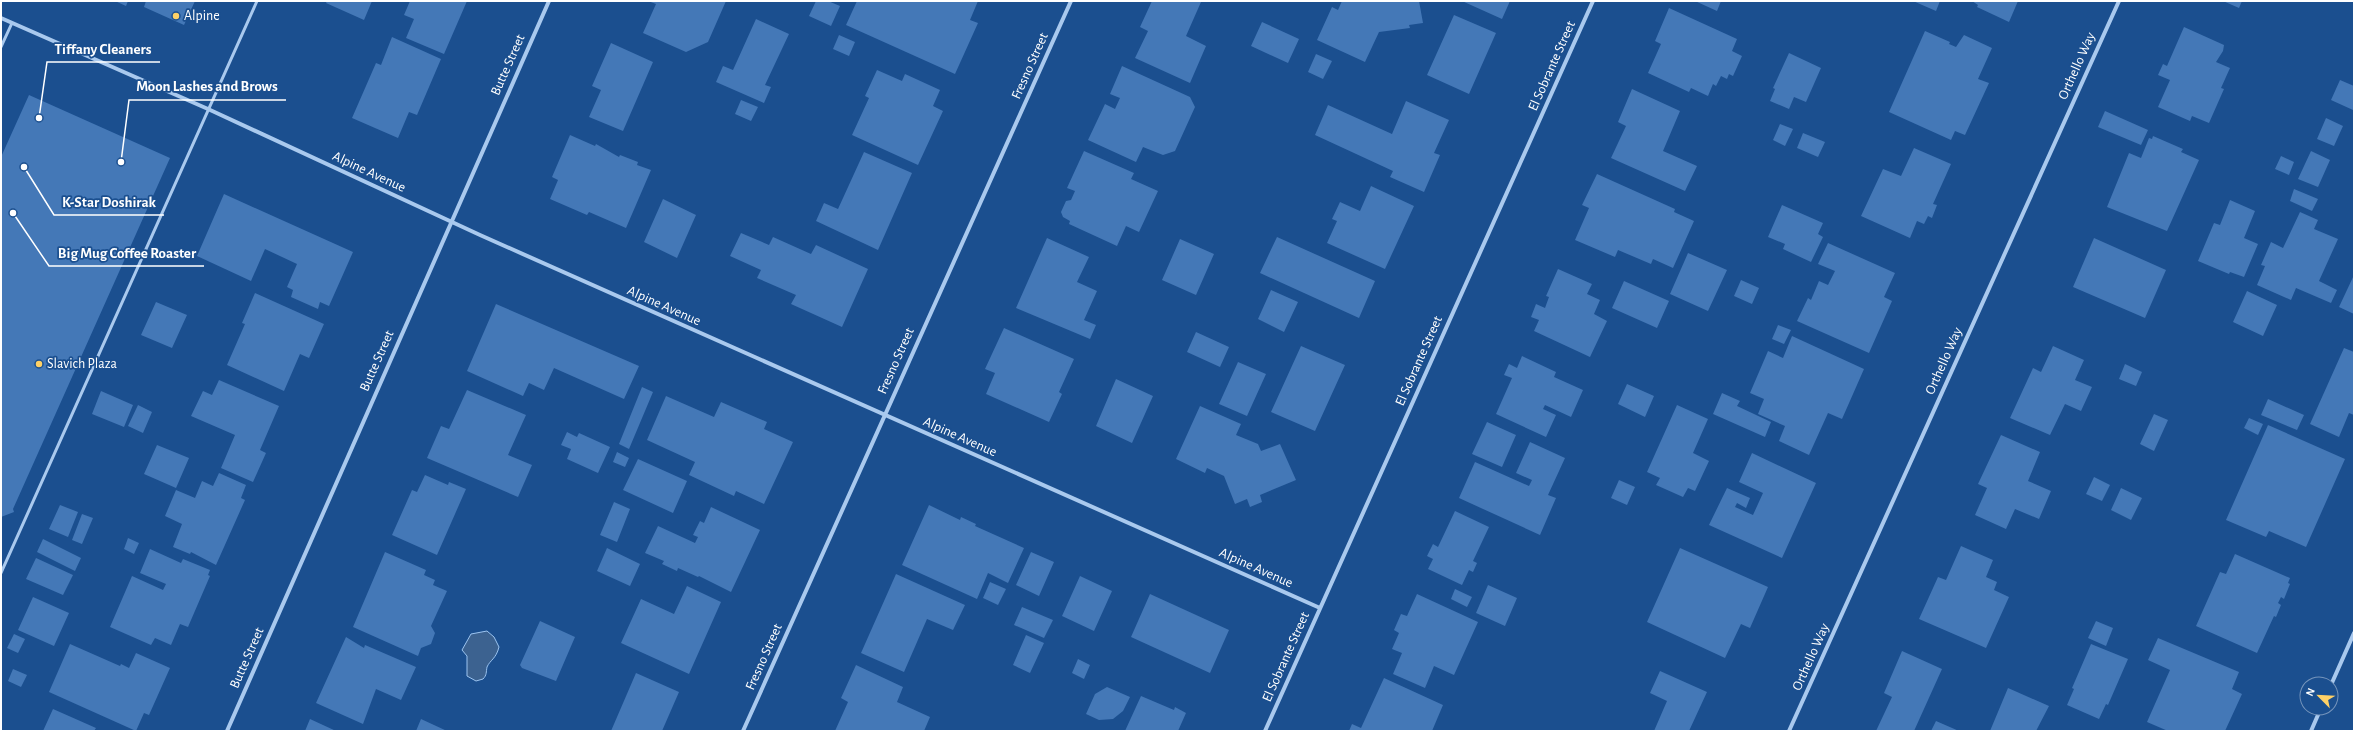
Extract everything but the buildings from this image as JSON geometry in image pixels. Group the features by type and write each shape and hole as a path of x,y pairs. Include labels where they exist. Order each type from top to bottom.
{"street":[{"name":"Butte Street","path":"227,731 450,222 549,1"},
{"name":"Fresno Street","path":"743,731 883,416 1071,1"},
{"name":"El Sobrante Street","path":"1265,731 1593,1"},
{"name":"Orthello Way","path":"1789,731 2119,1"},
{"name":"Alpine Avenue","path":"1,18 208,109 450,222 883,416 1320,608"},
{"path":"2335,676 2354,633"},
{"path":"2311,731 2318,716"}],"lane":[{"path":"1,573 257,1"},
{"path":"1,47 12,23"}],"water":[{"path":"487,631 494,637 499,647 487,667 484,678 476,681 467,676 467,656 462,650 471,634"}],"place":[{"name":"Alpine","path":"176,16"},
{"name":"Tiffany Cleaners","path":"39,118"},
{"name":"Moon Lashes and Brows","path":"121,162"},
{"name":"K-Star Doshirak","path":"24,167"},
{"name":"Big Mug Coffee Roaster","path":"13,213"},
{"name":"Slavich Plaza","path":"39,364"}]}
